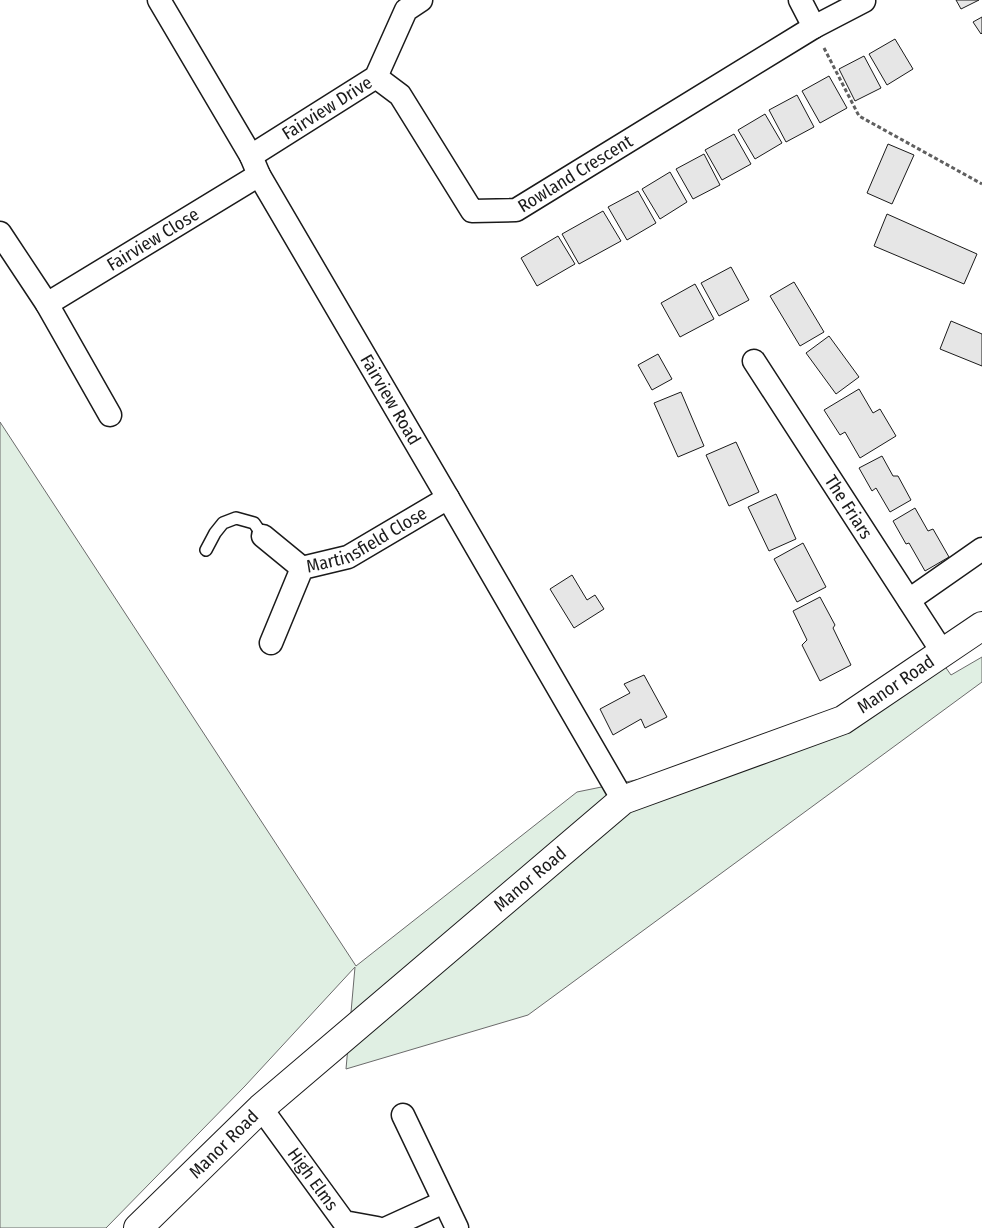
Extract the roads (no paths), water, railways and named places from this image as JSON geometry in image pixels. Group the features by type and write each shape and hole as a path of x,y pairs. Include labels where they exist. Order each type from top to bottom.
{"main road":[{"name":"Manor Road","path":"138,1228 261,1108 623,800 843,720 982,626"}],"street":[{"name":"Fairview Road","path":"159,0 623,800"},
{"name":"Fairview Drive","path":"255,165 376,77 406,10 421,0"},
{"path":"800,0 814,27"},
{"name":"Rowland Crescent","path":"376,77 400,94 472,211 516,210 814,27 864,1"},
{"name":"Fairview Close","path":"47,304 255,165"},
{"path":"0,233 47,304 110,415"},
{"name":"The Friars","path":"754,361 944,653"},
{"name":"Martinsfield Close","path":"271,643 302,568 348,557 448,498"},
{"path":"263,536 302,568"},
{"path":"909,600 982,550"},
{"name":"High Elms","path":"261,1108 344,1222 377,1228"},
{"path":"403,1115 457,1228"},
{"path":"386,1228 444,1202"}],"lane":[{"path":"206,550 223,523 236,518 254,524 263,536"}]}
